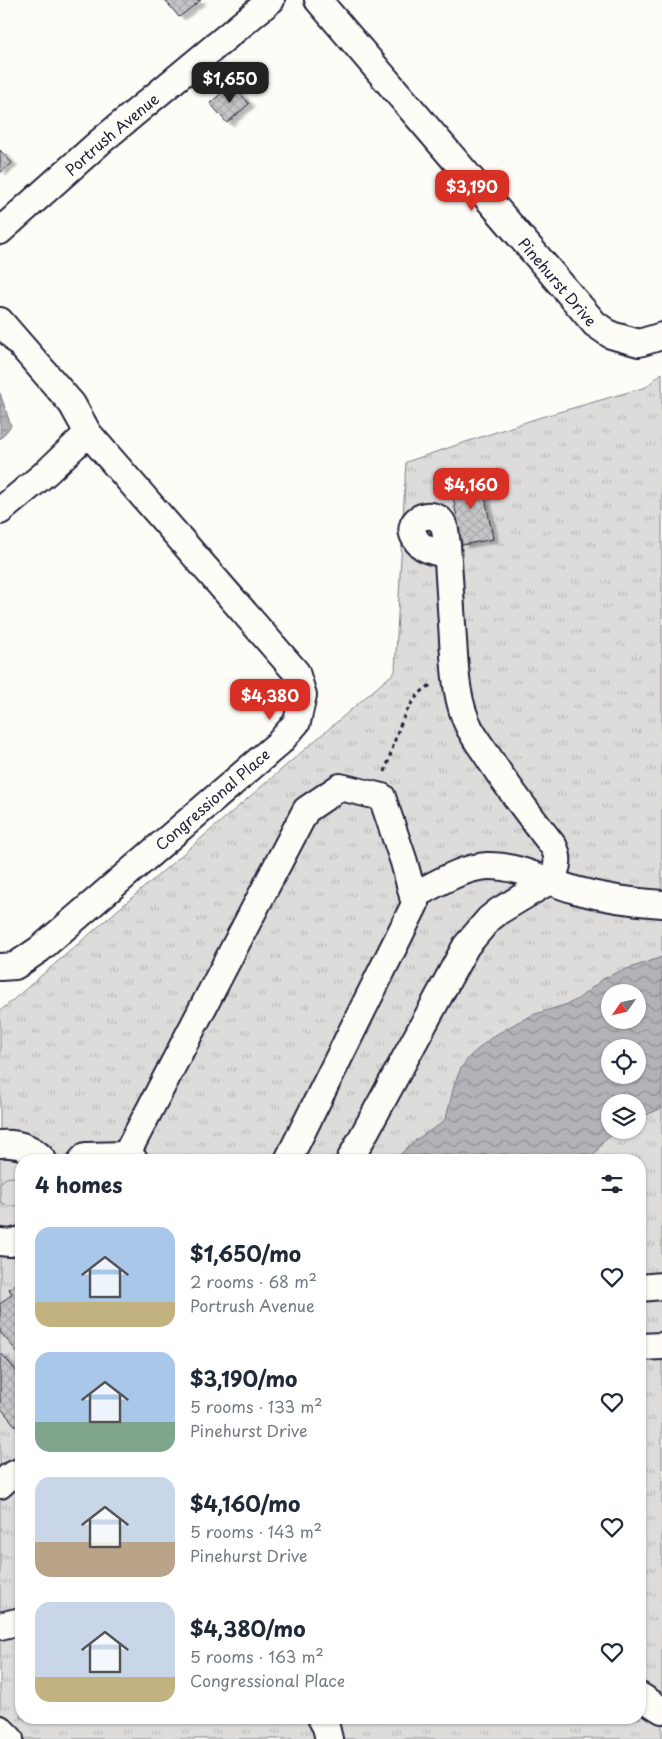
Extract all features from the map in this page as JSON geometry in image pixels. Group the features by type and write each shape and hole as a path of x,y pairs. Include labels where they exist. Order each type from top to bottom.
{"street":[{"name":"Portrush Avenue","path":"0,231 101,142 271,0"},
{"name":"Pinehurst Drive","path":"318,0 594,324 611,335 639,343 662,336"},
{"name":"Congressional Place","path":"0,321 72,404 88,432 296,672 303,695 297,722 279,743 40,949 15,966 0,967"},
{"path":"0,512 47,472 88,432"},
{"path":"353,1154 466,946 499,911 549,881 558,865 558,855 492,764 470,729 464,714 455,676 448,554"},
{"path":"132,1154 306,810 340,787 382,797 404,862 415,904 291,1154"},
{"path":"413,896 453,875 488,866 512,869 608,898 662,904"},
{"path":"0,1144 11,1143 26,1147 36,1154"},
{"path":"0,1242 15,1242"},
{"path":"646,1287 662,1286"},
{"path":"646,1346 662,1346"},
{"path":"0,1485 15,1474"},
{"path":"0,1626 15,1622"},
{"path":"646,1700 662,1710"},
{"path":"324,1724 329,1739"},
{"path":"0,1729 10,1739"}],"path":[{"path":"374,796 410,706 426,688 455,676"}],"green space":[{"path":"662,373 662,1739 0,1739 0,1011 395,672 406,462 538,418 646,387"},
{"path":"6,1178 15,1178 15,1206 8,1206 0,1201 0,1183"}],"water":[{"path":"0,393 11,426 0,439"},
{"path":"662,957 662,1108 646,1115 646,1094 601,1094 601,1139 607,1139 595,1154 401,1154 417,1139 442,1123 446,1118 455,1082 461,1068 470,1056 492,1037 518,1022 578,999 603,979 615,973"}],"building":[{"path":"165,0 201,0 179,17"},
{"path":"232,84 249,104 227,123 210,103"},
{"path":"0,150 12,163 0,173"},
{"path":"481,475 493,539 462,545 450,480"},
{"path":"15,1284 15,1349 0,1332 0,1304 12,1294 9,1289"},
{"path":"2,1354 15,1370 15,1425 0,1407 0,1356"}]}
